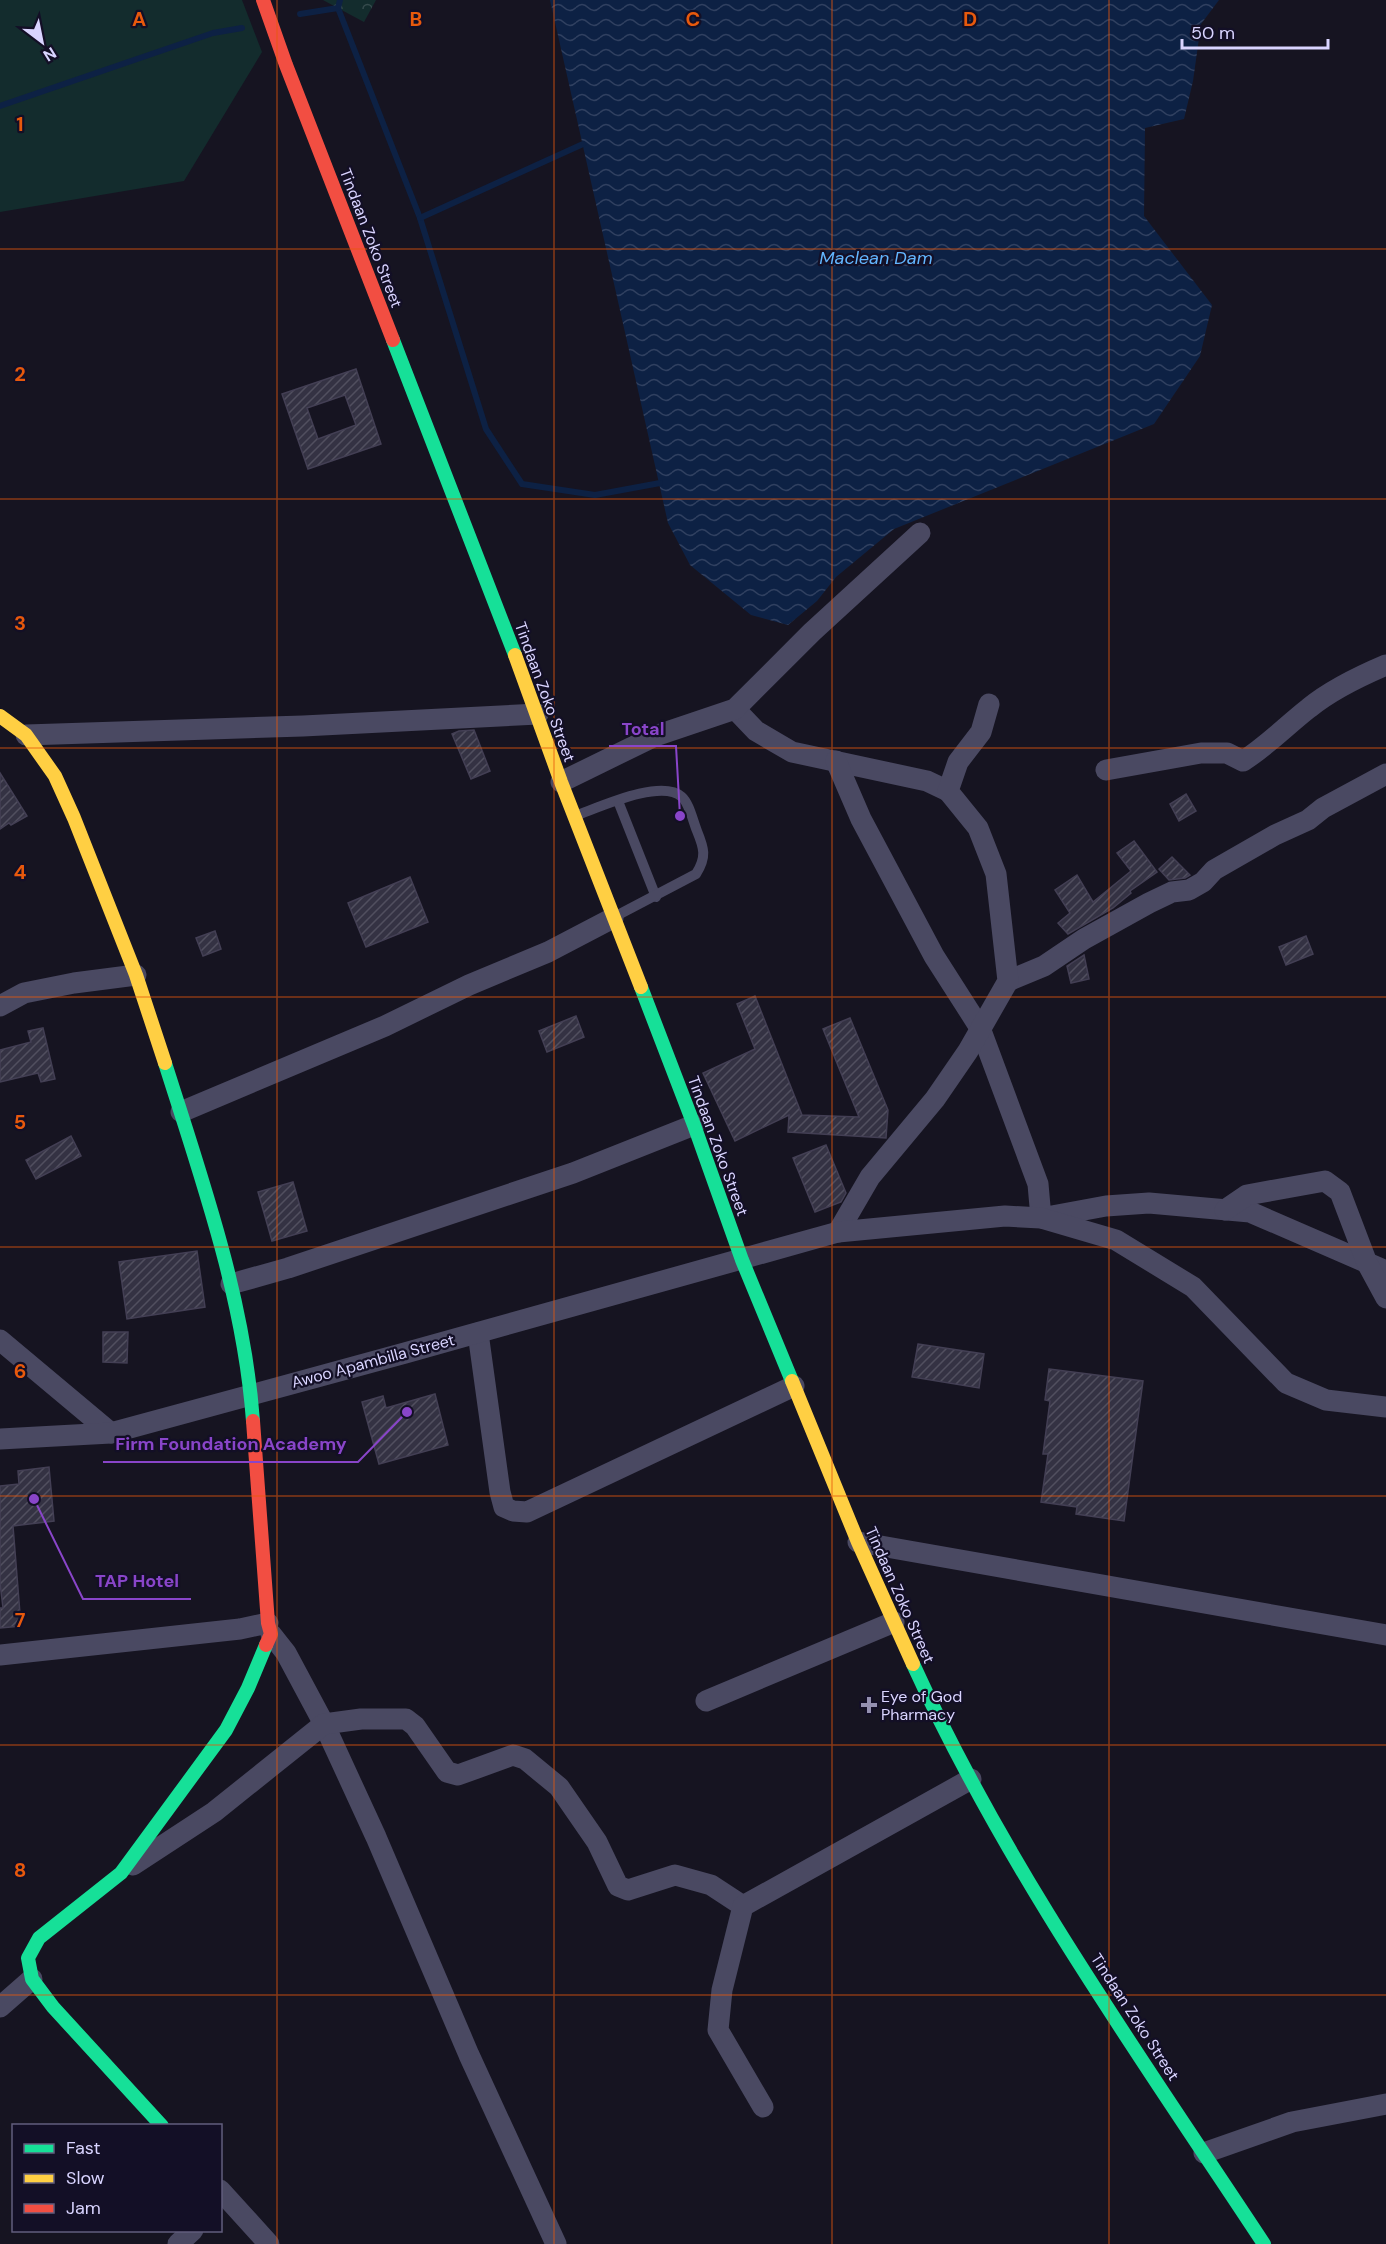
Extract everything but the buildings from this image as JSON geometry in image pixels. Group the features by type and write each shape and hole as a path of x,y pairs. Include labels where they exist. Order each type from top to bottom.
{"main road":[{"name":"Tindaan Zoko Street","path":"263,0 286,65 538,714 561,782 694,1125 742,1260 858,1542 937,1716 1022,1870 1095,1987 1264,2244"},
{"path":"0,716 26,735 55,776 136,975 203,1182 231,1284 251,1394 269,1628 248,1688 226,1730 121,1873 39,1938 28,1958 32,1979 53,2007 160,2124"}],"street":[{"path":"561,782 655,736 735,709 812,632 920,533"},
{"path":"1106,770 1201,753 1227,753 1243,761 1261,750 1310,707 1366,673 1386,665"},
{"path":"948,791 958,762 981,732 989,704"},
{"path":"735,709 756,731 792,752 927,781 948,791 978,828 996,874 1008,981"},
{"path":"26,735 303,726 538,714"},
{"path":"836,761 861,819 934,956 980,1028 1005,1101 1038,1184 1041,1218"},
{"path":"838,1232 870,1177 935,1099 968,1051 1008,981 1044,966 1084,939 1149,903 1172,892 1189,890 1203,882 1214,870 1275,835 1308,820 1323,808 1386,774"},
{"path":"181,1112 385,1026 469,985 548,952 613,918"},
{"path":"0,1006 24,993 74,983 136,975"},
{"path":"231,1284 288,1268 562,1177 694,1125"},
{"path":"1225,1210 1247,1195 1325,1181 1340,1192 1377,1267 1386,1298"},
{"path":"1041,1218 1106,1206 1149,1203 1250,1212 1377,1267"},
{"name":"Awoo Apambilla Street","path":"0,1439 111,1433 838,1232 1005,1216 1041,1218"},
{"path":"1041,1218 1116,1240 1193,1287 1286,1383 1326,1400 1386,1407"},
{"path":"478,1333 501,1492 504,1507 513,1511 527,1512 794,1386"},
{"path":"0,1340 111,1433"},
{"path":"858,1542 1386,1635"},
{"path":"706,1701 894,1622"},
{"path":"0,1655 240,1629 269,1628 286,1653 324,1724 376,1837 469,2055 556,2244"},
{"path":"121,1873 214,1812 324,1724 361,1719 406,1719 415,1726 447,1772 458,1775 513,1755 525,1759 559,1787 597,1842 618,1886 628,1890 675,1875 711,1885 742,1906"},
{"path":"763,2107 718,2030 722,1990 742,1906 971,1779"},
{"path":"0,2007 32,1979"},
{"path":"1204,2153 1292,2122 1386,2104"},
{"path":"224,2199 269,2244"},
{"path":"178,2244 191,2232"}],"lane":[{"path":"575,817 656,790 671,791 683,798 705,850 703,864 696,874 613,918"},
{"path":"618,801 656,897"}],"green space":[{"path":"0,0 242,0 262,52 184,181 0,212"},
{"path":"323,0 376,0 364,22"}],"water":[{"name":"Maclean Dam","path":"550,0 1219,0 1201,24 1193,81 1184,119 1145,128 1144,216 1212,305 1200,356 1154,424 894,529 836,577 817,601 788,625 751,615 690,565 668,523"}],"waterway":[{"path":"300,14 338,8 340,0"},
{"path":"338,8 420,218 486,429 522,484 595,495 660,483"},
{"path":"0,106 213,33 242,28"},
{"path":"420,218 583,144"}],"traffic: fast":[{"path":"393,340 515,655"},
{"path":"641,987 694,1125 742,1260 792,1381"},
{"path":"165,1063 220,1240 241,1330 253,1421"},
{"path":"160,2124 53,2007 32,1979 28,1958 39,1938 121,1873 226,1730 248,1688 266,1645"},
{"path":"913,1664 990,1815 1077,1961 1264,2244"}],"traffic: slow":[{"path":"515,655 561,782 641,987"},
{"path":"0,716 26,735 55,776 136,975 165,1063"},
{"path":"792,1381 858,1542 913,1664"}],"traffic: jam":[{"path":"263,0 393,340"},
{"path":"253,1421 268,1623 271,1634 266,1645"}],"place":[{"name":"Total","path":"680,816"},
{"name":"Firm Foundation Academy","path":"407,1412"},
{"name":"TAP Hotel","path":"34,1499"},
{"name":"Eye of God Pharmacy","path":"869,1705"}]}
